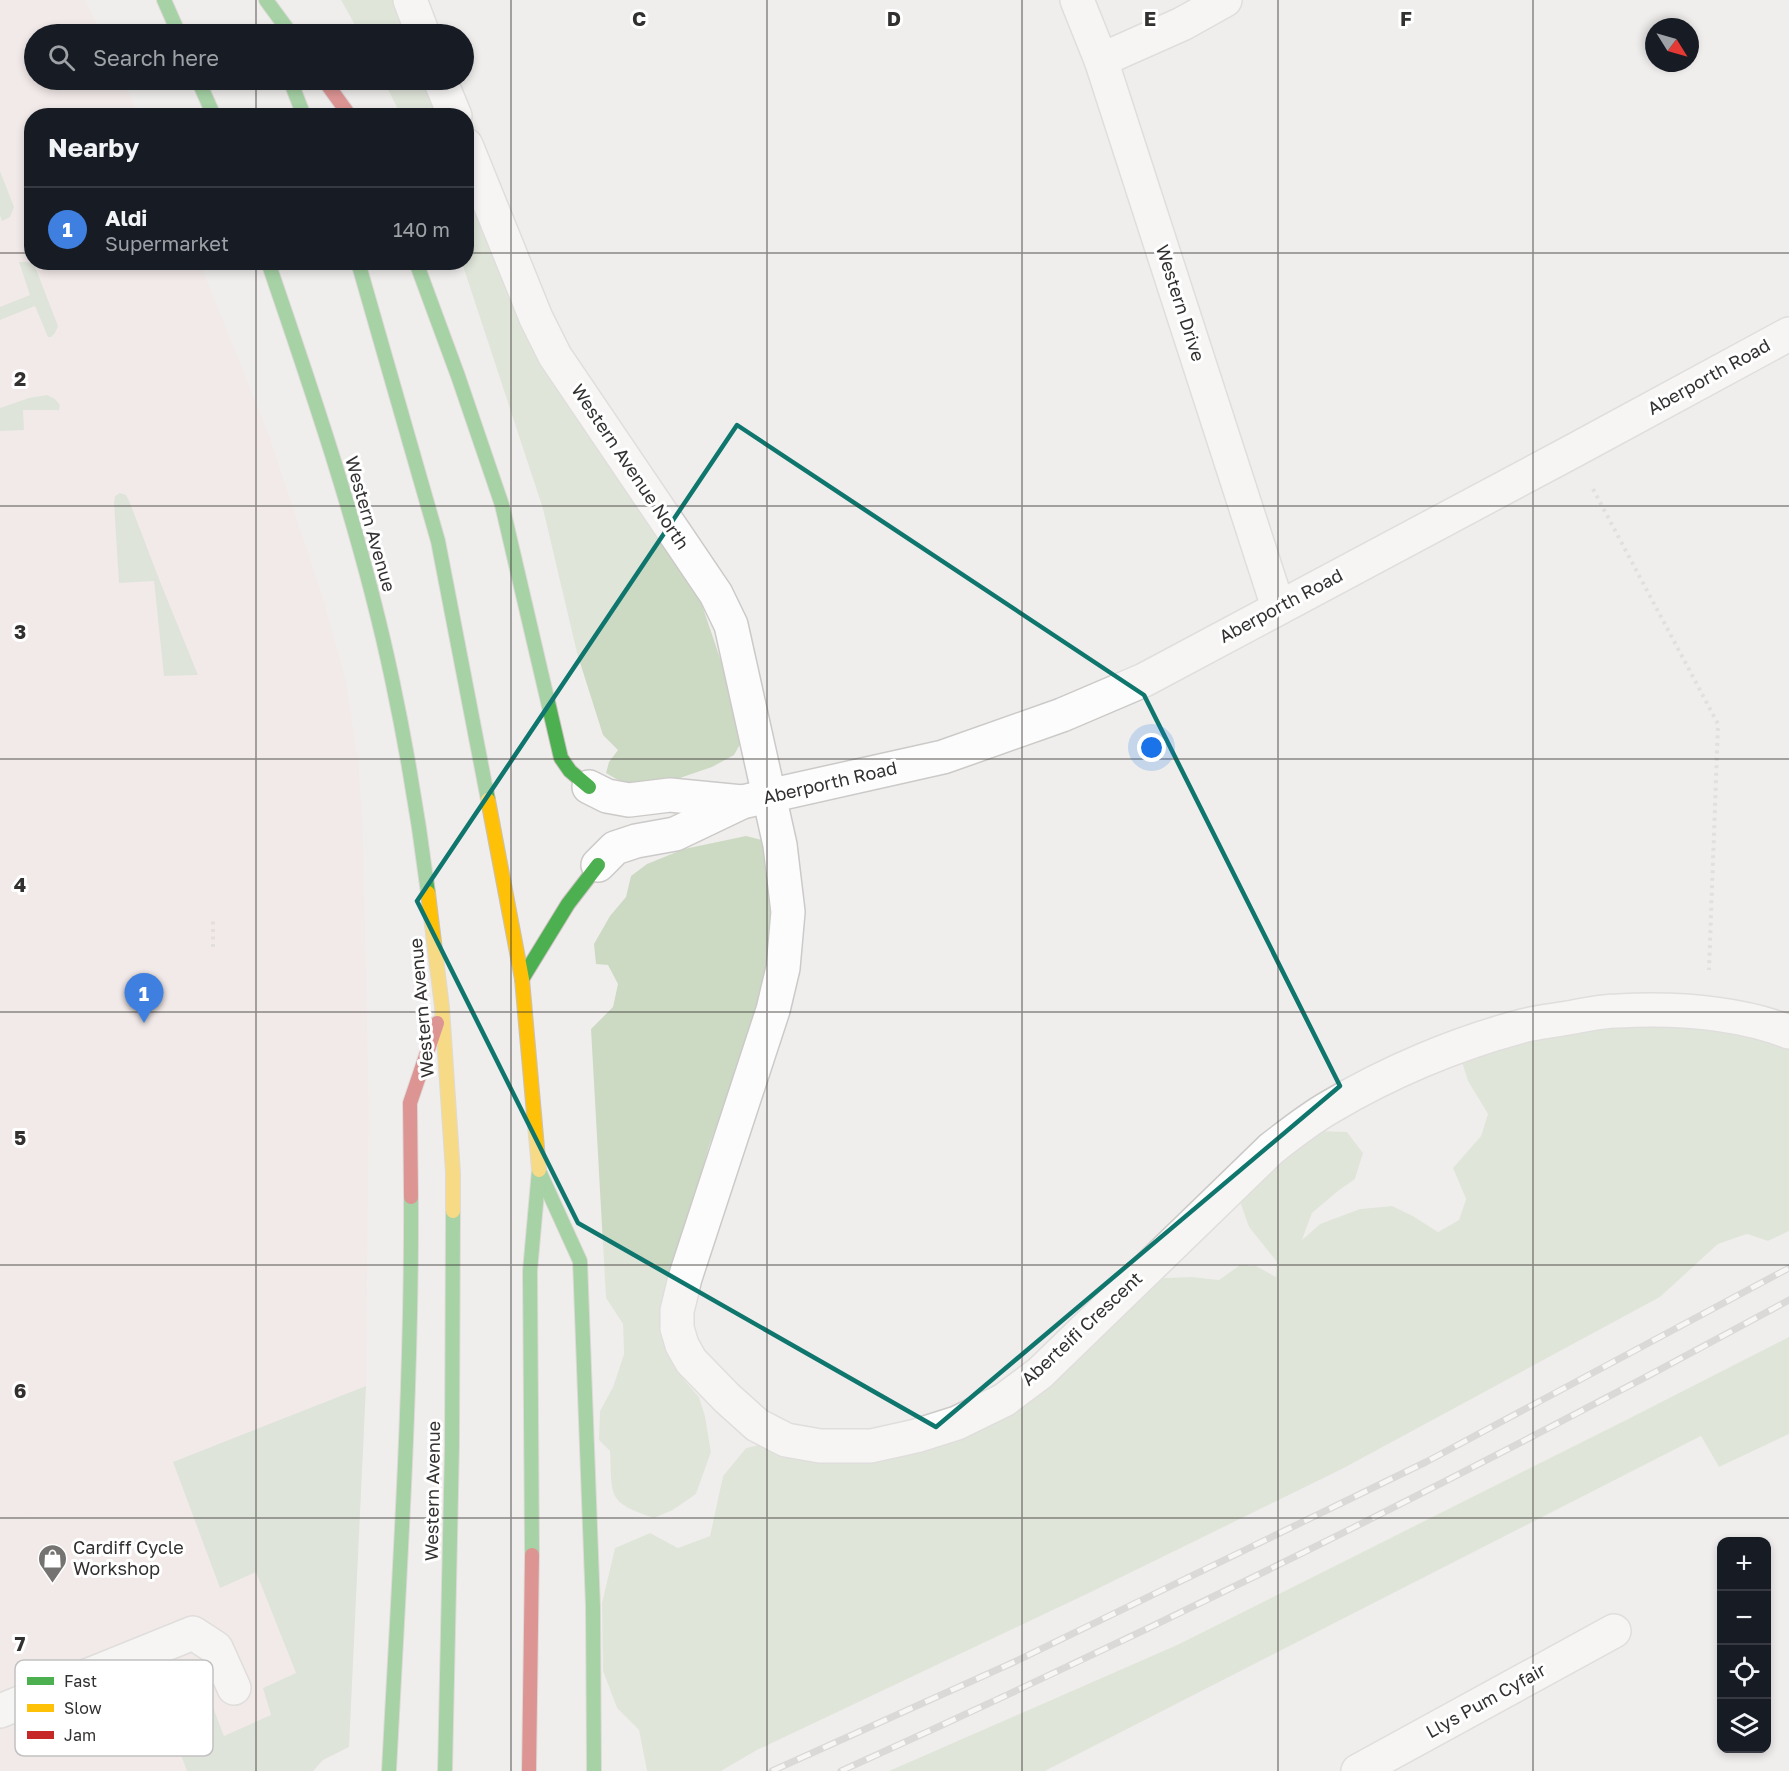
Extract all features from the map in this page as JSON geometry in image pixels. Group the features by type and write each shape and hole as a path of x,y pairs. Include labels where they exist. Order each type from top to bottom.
{"highway":[{"path":"164,0 175,24"},
{"path":"259,0 268,24"},
{"path":"266,0 284,24"},
{"path":"202,90 210,108"},
{"path":"294,90 301,108"},
{"path":"331,90 344,108"},
{"name":"Western Avenue","path":"271,270 321,419 363,560 392,678 418,816 442,1007 453,1173 452,1457 445,1771"},
{"path":"360,270 438,541 522,979 539,1172 530,1271 532,1538 529,1771"},
{"path":"419,270 502,504 561,758 570,771 589,787"},
{"path":"522,979 568,904 598,865"},
{"path":"389,1771 400,1567 411,1273 410,1103 442,1007"},
{"path":"539,1172 580,1261 593,1607 594,1771"}],"street":[{"path":"410,0 419,24"},
{"name":"Western Drive","path":"1077,0 1101,60 1278,607"},
{"path":"1101,60 1182,24 1225,0"},
{"path":"444,90 452,108"},
{"name":"Western Avenue North","path":"474,165 536,318 555,356 716,594 731,625 756,799 780,845"},
{"name":"Aberporth Road","path":"598,865 615,848 636,841 675,834 756,799 943,757 1062,715 1144,680 1789,334"},
{"name":"Aberporth Road","path":"589,787 607,796 629,800 670,795 756,799"},
{"name":"Aberteifi Crescent","path":"780,845 788,912 783,968 770,1020 685,1278 677,1311 677,1328 682,1345 691,1361 705,1377 757,1425 786,1440 820,1446 871,1446 916,1436 957,1423 1004,1400 1040,1373 1271,1149 1302,1125 1375,1083 1464,1044 1522,1026 1616,1011 1662,1010 1708,1013 1789,1032"},
{"name":"Llys Pum Cyfair","path":"1358,1771 1614,1631"},
{"path":"125,1660 193,1633 216,1648 234,1688"},
{"path":"0,1710 15,1704"}],"path":[{"path":"1573,451 1718,724 1709,980"},
{"path":"213,921 213,946"}],"highlighted area":[{"path":"737,425 1144,695 1340,1086 936,1427 578,1223 417,901"}],"shaded area":[{"path":"0,0 85,0 97,24 24,24 24,90 128,90 136,108 24,108 24,270 203,270 269,435 323,598 346,680 359,768 363,827 369,1111 366,1386 0,1531"},
{"path":"366,1386 349,1747 323,1760 313,1771 0,1771 0,1531"}],"green space":[{"path":"341,0 405,0 414,24 354,24"},
{"path":"388,90 440,90 447,108 397,108"},
{"path":"0,171 14,207 10,217 2,221 0,215"},
{"path":"474,172 684,562 702,605 724,670 743,707 747,732 734,755 712,767 668,782 623,783 606,773 609,762 618,750 603,735 577,653 543,509 464,270 474,270"},
{"path":"19,262 24,262 24,270 36,270 58,326 51,337 48,337 35,306 0,320 0,307 30,295"},
{"path":"47,395 60,405 59,410 23,410 24,430 0,431 0,408 29,398"},
{"path":"120,493 126,495 130,503 198,675 164,676 154,581 119,583 114,503 115,496"},
{"path":"746,836 762,840 778,873 772,942 738,1068 709,1146 672,1276 670,1355 685,1381 699,1397 705,1416 711,1452 696,1494 673,1510 654,1518 628,1507 615,1496 612,1489 610,1451 599,1440 600,1411 613,1387 624,1354 623,1324 606,1298 591,1029 613,1007 618,984 608,965 596,964 594,944 610,916 626,897 631,876 647,864 684,849"},
{"path":"1671,1024 1746,1035 1789,1048 1789,1231 1768,1241 1747,1234 1718,1244 1660,1297 1342,1469 1089,1593 757,1750 721,1771 647,1771 639,1730 617,1708 603,1671 602,1603 615,1548 650,1533 678,1548 710,1536 723,1476 746,1448 769,1443 888,1455 1140,1295 1163,1278 1192,1277 1219,1280 1240,1265 1256,1266 1276,1277 1277,1262 1249,1227 1240,1202 1251,1178 1321,1131 1347,1132 1363,1153 1355,1179 1312,1213 1302,1240 1320,1224 1360,1209 1392,1206 1438,1232 1459,1220 1466,1199 1453,1168 1481,1136 1488,1114 1468,1081 1461,1059 1473,1048 1590,1029"},
{"path":"1789,1337 1789,1434 1719,1467 1701,1436 1045,1771 889,1771 1177,1645"},
{"path":"366,1386 349,1747 323,1760 313,1771 187,1771 181,1756 213,1756 213,1707 224,1736 271,1715 263,1688 296,1673 256,1572 220,1588 173,1462"}],"railway":[{"path":"772,1771 1012,1663 1426,1462 1789,1268"},
{"path":"841,1771 1081,1660 1320,1544 1438,1485 1789,1300"}],"traffic: fast":[{"path":"164,0 175,24"},
{"path":"266,0 284,24"},
{"path":"202,90 210,108"},
{"path":"294,90 301,108"},
{"path":"271,270 303,365 367,573 408,759 428,893"},
{"path":"360,270 438,541 488,800"},
{"path":"419,270 502,505 561,758 570,771 589,787"},
{"path":"522,979 568,904 598,865"},
{"path":"532,1555 530,1271 539,1170"},
{"path":"540,1173 580,1261 593,1607 594,1771"},
{"path":"389,1771 407,1412 411,1197"},
{"path":"445,1771 452,1445 453,1211"}],"traffic: slow":[{"path":"488,800 522,979 539,1170"},
{"path":"428,893 442,1007 453,1173 453,1211"}],"traffic: jam":[{"path":"331,90 344,108"},
{"path":"411,1197 410,1103 437,1023"},
{"path":"529,1771 532,1555"}],"place":[{"name":"Aldi","path":"144,1023"},
{"name":"Cardiff Cycle Workshop","path":"52,1584"}]}
